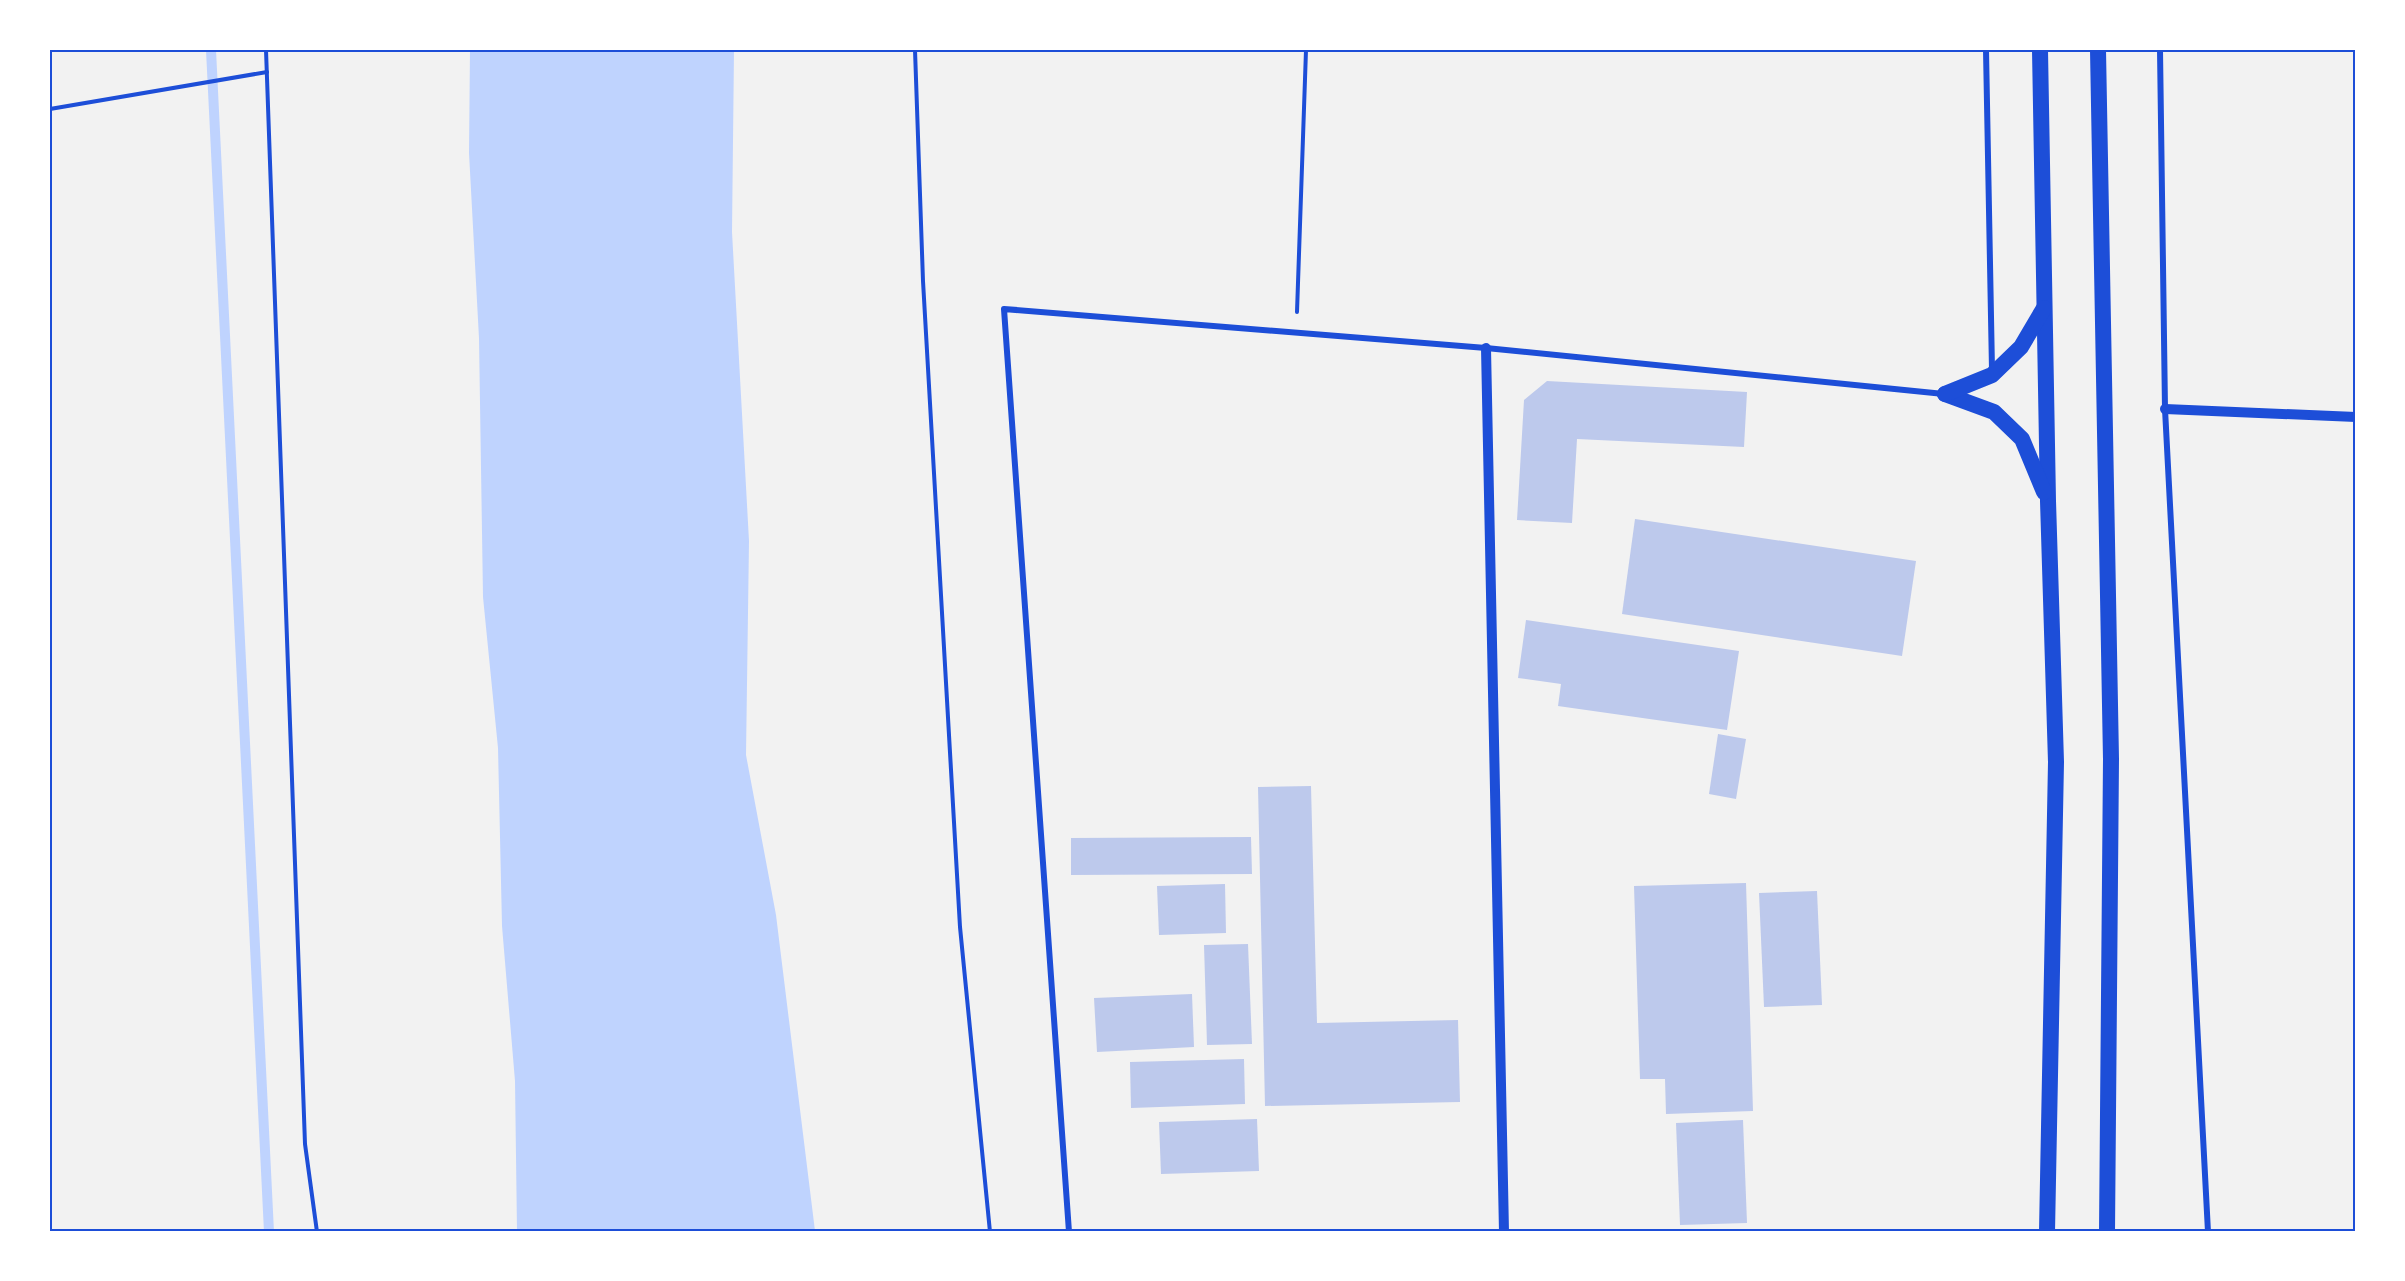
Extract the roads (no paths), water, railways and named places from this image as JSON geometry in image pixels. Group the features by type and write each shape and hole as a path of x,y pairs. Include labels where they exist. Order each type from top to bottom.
{"highway":[{"path":"2040,50 2048,501 2056,762 2047,1232"},
{"path":"2098,50 2112,759 2107,1232"},
{"path":"1945,394 1992,375 2021,347 2045,306"},
{"path":"1945,394 1994,412 2022,439 2048,501"}],"street":[{"path":"1986,50 1992,375"},
{"path":"2160,50 2165,409 2208,1232"},
{"path":"1069,1232 1004,309 1485,348 1945,394"},
{"path":"1485,348 1504,1232"},
{"path":"2165,409 2355,417"}],"water":[{"path":"470,50 734,50 732,232 749,541 746,755 776,915 815,1231 517,1231 515,1081 502,926 498,748 483,597 479,338 469,153"}],"waterway":[{"path":"211,50 269,1232"}]}
